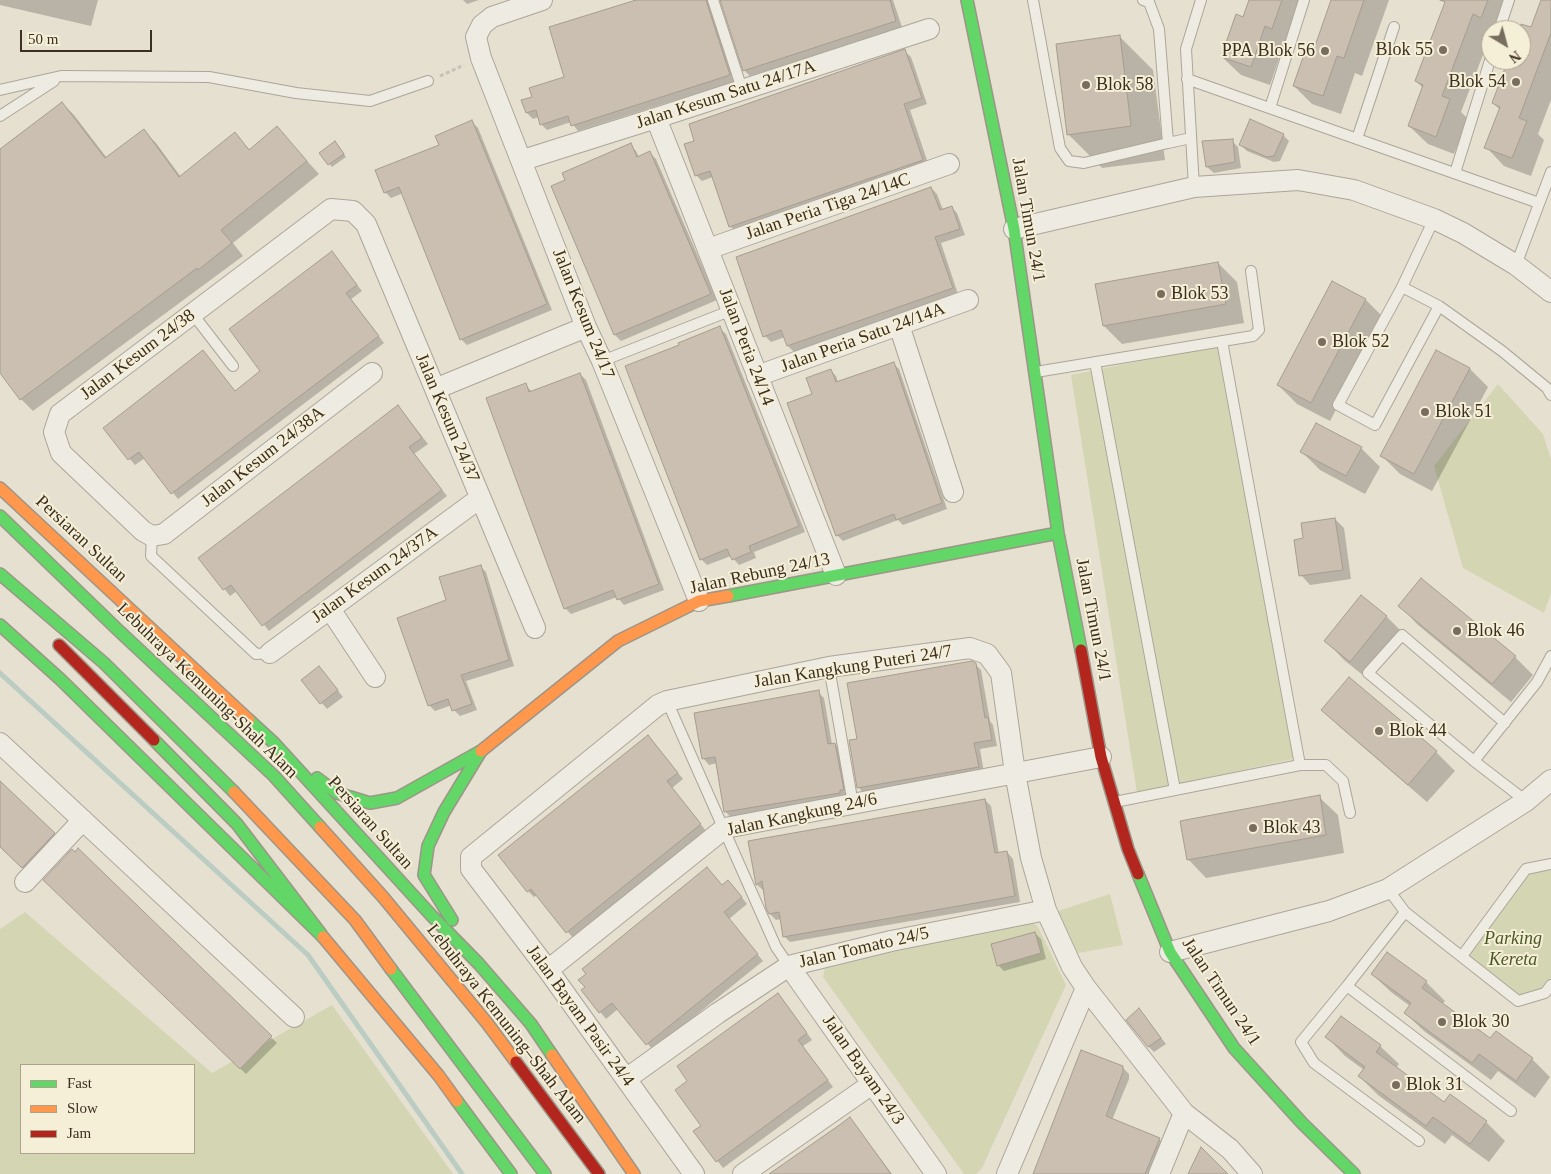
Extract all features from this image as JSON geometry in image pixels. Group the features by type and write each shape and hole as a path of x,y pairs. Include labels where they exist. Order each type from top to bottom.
{"main road":[{"name":"Jalan Timun 24/1","path":"967,0 1014,229 1058,533 1101,757 1128,849 1170,952 1234,1048 1302,1123 1354,1174"},
{"name":"Persiaran Sultan","path":"0,488 274,743 431,915 479,964 531,1024 634,1174"},
{"name":"Lebuhraya Kemuning-Shah Alam","path":"0,516 274,776 383,897"},
{"name":"Jalan Rebung 24/13","path":"481,751 618,641 698,601 1058,533"},
{"path":"0,574 104,663 255,812 355,920 545,1174"},
{"path":"0,578 38,621"},
{"path":"0,625 60,679 321,934"},
{"path":"50,636 237,824 321,934 439,1076 508,1172"},
{"path":"274,743 337,793 370,803 397,798 481,751"},
{"path":"479,964 424,875 428,846 444,812 481,751"},
{"name":"Lebuhraya Kemuning–Shah Alam","path":"383,897 487,1023 600,1174"}],"street":[{"name":"Jalan Kesum 24/17","path":"542,0 492,17 482,25 476,37 481,58 586,326 698,601"},
{"name":"Jalan Kesum Satu 24/17A","path":"522,160 929,29"},
{"name":"Jalan Peria 24/14","path":"656,118 836,575"},
{"name":"Jalan Peria Tiga 24/14C","path":"708,249 949,164"},
{"path":"1014,229 1194,187 1298,180 1354,190 1434,218 1516,265 1551,292"},
{"name":"Jalan Kesum 24/38","path":"152,536 143,531 61,452 54,432 60,414 331,209 353,210"},
{"name":"Jalan Kesum 24/37","path":"353,210 366,224 535,628"},
{"name":"Jalan Peria Satu 24/14A","path":"757,376 968,300"},
{"path":"899,324 953,492"},
{"path":"435,389 586,326"},
{"name":"Jalan Kesum 24/38A","path":"152,536 164,534 372,373"},
{"name":"Jalan Kesum 24/37A","path":"270,653 480,498"},
{"path":"330,609 375,677"},
{"name":"Jalan Kangkung Puteri 24/7","path":"471,857 658,705 667,701 829,667 970,648 987,654 1001,673 1015,774 1031,858 1046,910 1072,967 1086,988 1184,1113 1230,1149 1252,1174"},
{"path":"0,743 294,1016"},
{"name":"Jalan Kangkung 24/6","path":"548,970 725,828 1101,757"},
{"path":"1170,952 1329,911 1388,889 1526,801 1551,780"},
{"path":"25,882 84,820"},
{"name":"Jalan Bayam Pasir 24/4","path":"471,857 471,869 548,970 694,1174"},
{"name":"Jalan Tomato 24/5","path":"626,1079 718,1012 789,966 891,941 1046,910"},
{"name":"Jalan Bayam 24/3","path":"789,966 936,1174"},
{"path":"1007,1174 1086,988"},
{"path":"743,1174 872,1084"},
{"path":"1159,1174 1184,1113"}],"lane":[{"path":"713,0 742,89"},
{"path":"1033,0 1060,148 1069,161 1084,163 1191,138"},
{"path":"1143,0 1149,2 1159,29 1168,144"},
{"path":"1194,187 1186,49 1201,0"},
{"path":"1270,108 1304,0"},
{"path":"1502,20 1509,0"},
{"path":"1357,139 1394,27"},
{"path":"1455,173 1487,70"},
{"path":"0,116 61,76"},
{"path":"0,90 61,76 209,77 296,93 370,101 428,81"},
{"path":"1187,79 1539,203"},
{"path":"1516,265 1551,172"},
{"path":"1434,218 1402,286 1338,405 1375,425 1439,306"},
{"path":"1035,372 1253,336 1260,330 1251,271"},
{"path":"1402,286 1439,306 1502,351 1547,388 1551,396"},
{"path":"602,362 732,310"},
{"path":"192,313 233,366"},
{"path":"1222,342 1300,765"},
{"path":"1095,362 1175,790"},
{"path":"152,536 151,556 256,654 270,653"},
{"path":"1505,723 1402,635 1368,673 1474,761 1526,801"},
{"path":"1474,761 1536,682 1551,656"},
{"path":"829,667 853,804"},
{"path":"667,701 725,828 776,947 789,966"},
{"path":"1114,803 1300,765 1326,765 1343,781 1350,812"},
{"path":"1462,956 1526,869 1551,864"},
{"path":"1388,889 1404,912 1518,1001 1545,993 1551,985"},
{"path":"1404,912 1301,1042 1314,1063 1419,1141"},
{"path":"1347,986 1511,1110"}],"path":[{"path":"428,81 481,58"}],"green space":[{"path":"1219,345 1293,759 1137,793 1071,375"},
{"path":"1498,384 1543,434 1551,459 1551,593 1544,613 1463,568 1434,466"},
{"name":"Parking Kereta","path":"1551,864 1551,985 1518,1001 1462,956 1526,869"},
{"path":"1110,894 1123,945 1078,953 1058,911"},
{"path":"25,912 212,1073 332,1005 453,1174 0,1174 0,929"},
{"path":"1029,920 1038,927 1066,985 982,1168 976,1174 964,1174 823,977 825,966"}],"building":[{"path":"636,0 706,0 730,75 571,126 568,116 540,125 536,110 526,113 521,100 532,97 529,88 564,77 549,27"},
{"path":"720,0 890,0 896,21 743,71"},
{"path":"1249,0 1282,0 1272,29 1265,26 1251,67 1221,57 1236,14 1243,17"},
{"name":"PPA Blok 56","path":"1331,0 1364,0 1344,58 1337,56 1323,96 1293,86 1308,43 1315,46"},
{"name":"Blok 55","path":"1440,0 1488,0 1481,18 1473,14 1442,96 1450,99 1436,137 1408,126 1423,85 1415,81 1445,2"},
{"name":"Blok 54","path":"1541,0 1551,0 1551,33 1519,118 1527,121 1512,158 1484,148 1500,107 1492,103 1504,70 1531,70 1531,27"},
{"name":"Blok 58","path":"1120,35 1131,126 1067,135 1056,44"},
{"path":"905,49 922,98 904,104 923,160 729,227 710,171 695,176 684,144 694,141 689,124"},
{"path":"62,102 105,158 144,129 179,177 235,132 249,150 277,126 307,161 221,230 232,243 20,400 0,373 0,149"},
{"path":"1250,119 1284,134 1274,156 1267,157 1239,145"},
{"path":"472,120 547,304 460,340 399,187 384,193 375,170 439,145 435,136"},
{"path":"1233,139 1235,162 1206,167 1202,141"},
{"path":"335,141 344,154 328,165 319,153"},
{"path":"631,143 637,157 650,151 711,294 614,335 551,186 565,180 562,173"},
{"path":"931,187 940,210 952,206 960,229 935,237 953,288 787,346 781,330 763,337 736,257"},
{"path":"332,251 357,285 346,293 379,336 171,494 139,452 128,460 103,428 203,350 235,391 260,371 229,329"},
{"name":"Blok 53","path":"1218,262 1226,304 1103,326 1095,284"},
{"name":"Blok 52","path":"1332,281 1366,299 1311,403 1277,385"},
{"path":"720,326 799,526 749,546 751,552 732,560 727,549 700,560 625,366 679,345 678,343"},
{"name":"Blok 51","path":"1436,350 1470,368 1414,474 1380,456"},
{"path":"894,362 942,503 896,520 894,514 836,536 787,403 812,394 806,378 831,369 836,382"},
{"path":"580,373 659,584 617,600 613,590 564,609 486,398 526,383 529,392"},
{"path":"398,405 422,438 409,447 442,490 262,626 231,585 223,590 198,558"},
{"path":"1316,423 1362,447 1346,476 1300,452"},
{"path":"1335,518 1343,570 1299,576 1294,540 1303,538 1301,523"},
{"path":"481,565 509,660 461,675 472,704 452,711 448,699 428,706 397,618 446,600 439,577"},
{"name":"Blok 46","path":"1421,578 1516,656 1492,684 1398,606"},
{"path":"1361,595 1387,616 1350,662 1324,641"},
{"path":"972,661 976,663 985,718 988,717 992,740 974,743 979,767 857,788 849,740 857,739 847,683"},
{"path":"319,666 338,690 320,704 301,680"},
{"name":"Blok 44","path":"1349,677 1437,751 1408,785 1321,710"},
{"path":"819,690 828,744 835,743 844,790 840,790 840,793 724,812 715,757 702,759 694,713"},
{"path":"648,735 678,773 667,781 701,824 566,933 531,889 527,892 498,855"},
{"path":"0,781 55,833 22,868 0,847"},
{"name":"Blok 43","path":"1320,795 1326,835 1187,860 1180,821"},
{"path":"985,799 995,853 1007,851 1015,896 783,937 779,912 769,914 766,908 762,881 756,885 748,841"},
{"path":"78,848 272,1036 240,1069 43,880 72,849 75,852"},
{"path":"707,867 722,885 728,880 742,897 724,912 758,954 646,1045 612,1003 599,1013 581,990 585,987 578,980 586,974 582,969"},
{"path":"1035,932 1041,953 997,966 991,944"},
{"name":"Blok 30","path":"1387,952 1427,981 1422,988 1490,1038 1496,1031 1533,1058 1516,1081 1479,1054 1472,1063 1404,1013 1411,1003 1371,974"},
{"path":"778,993 807,1033 798,1040 828,1080 716,1162 693,1131 701,1126 675,1090 687,1081 677,1066"},
{"path":"1139,1008 1161,1038 1148,1047 1126,1020"},
{"name":"Blok 31","path":"1341,1016 1381,1045 1376,1052 1444,1102 1450,1094 1487,1121 1470,1144 1433,1117 1426,1126 1358,1076 1365,1067 1325,1037"},
{"path":"1081,1050 1123,1066 1123,1072 1106,1116 1160,1138 1145,1174 1033,1174"},
{"path":"850,1117 891,1174 769,1174 838,1126"},
{"path":"1201,1147 1228,1174 1188,1174"}],"waterway":[{"path":"0,673 308,955 462,1174"}],"traffic: fast":[{"path":"967,0 1014,229 1058,533 1081,650"},
{"path":"0,516 274,776 320,827"},
{"path":"728,596 1058,533"},
{"path":"0,574 104,663 234,792"},
{"path":"0,625 60,679 323,937"},
{"path":"249,720 274,743 431,915 479,964 531,1024 552,1055"},
{"path":"154,740 237,824 321,934"},
{"path":"452,920 424,875 428,846 444,812 481,751"},
{"path":"317,778 337,793 370,803 397,798 479,752"},
{"path":"1138,874 1170,952 1234,1048 1302,1123 1354,1174"},
{"path":"391,969 545,1174"},
{"path":"457,1101 511,1174"}],"traffic: slow":[{"path":"0,488 249,720"},
{"path":"481,751 618,641 699,601 728,596"},
{"path":"234,792 355,920 391,969"},
{"path":"320,827 383,897 487,1023 516,1062"},
{"path":"323,937 439,1076 457,1101"},
{"path":"552,1055 634,1174"}],"traffic: jam":[{"path":"59,645 154,740"},
{"path":"1081,650 1101,757 1128,849 1138,874"},
{"path":"516,1062 599,1174"}],"place":[{"name":"Blok 55","path":"1443,50"},
{"name":"PPA Blok 56","path":"1325,51"},
{"name":"Blok 54","path":"1516,82"},
{"name":"Blok 58","path":"1086,85"},
{"name":"Blok 53","path":"1161,294"},
{"name":"Blok 52","path":"1322,342"},
{"name":"Blok 51","path":"1425,412"},
{"name":"Blok 46","path":"1457,631"},
{"name":"Blok 44","path":"1379,731"},
{"name":"Blok 43","path":"1253,828"},
{"name":"Blok 30","path":"1442,1022"},
{"name":"Blok 31","path":"1396,1085"}]}
